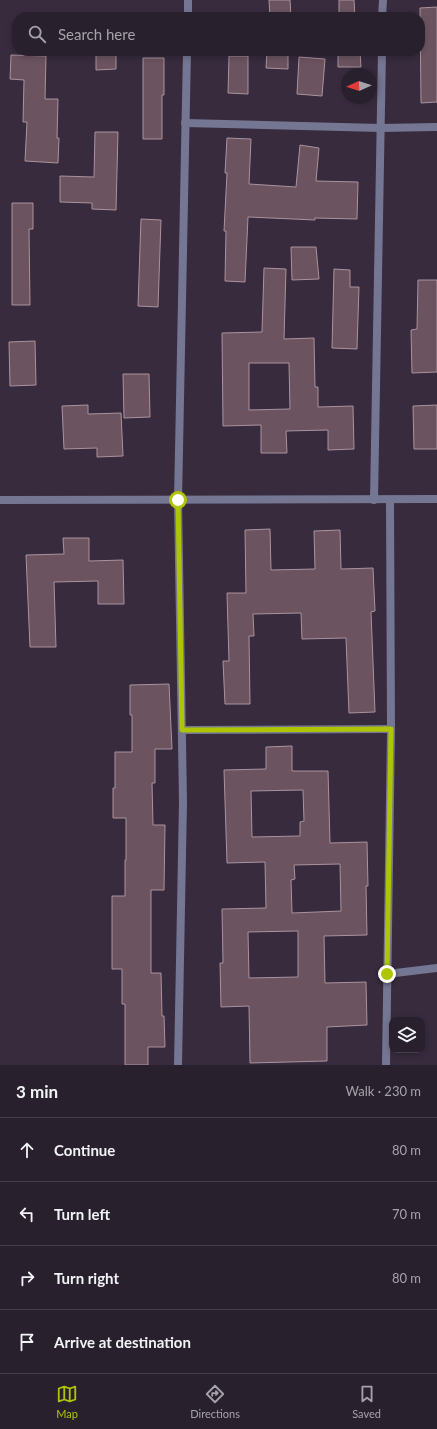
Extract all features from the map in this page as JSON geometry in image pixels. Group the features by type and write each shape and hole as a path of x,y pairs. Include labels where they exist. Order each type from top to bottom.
{"street":[{"path":"188,0 188,12"},
{"path":"382,12 383,0"},
{"path":"178,1065 183,802 178,500 187,56"},
{"path":"374,500 382,56"},
{"path":"185,123 380,128 437,127"},
{"path":"0,500 437,500"},
{"path":"386,1065 391,729 390,500"},
{"path":"182,730 391,729"},
{"path":"387,974 437,968"}],"building":[{"path":"269,0 290,0 291,12 270,12"},
{"path":"339,0 354,0 355,12 339,12"},
{"path":"437,7 437,102 421,103 421,56 425,56 425,12 420,12 420,8"},
{"path":"11,55 46,56 45,99 58,99 58,163 25,161 27,122 23,122 24,80 10,79"},
{"path":"96,56 116,56 116,69 96,70"},
{"path":"229,56 248,56 248,94 228,93"},
{"path":"267,56 288,56 288,69 266,68"},
{"path":"338,56 360,56 361,67 338,67"},
{"path":"299,57 325,59 322,96 297,94"},
{"path":"143,58 164,58 162,139 143,139"},
{"path":"95,132 118,132 116,210 92,209 92,203 60,202 60,176 94,177"},
{"path":"227,138 251,139 249,184 296,187 300,145 319,148 316,181 358,182 357,219 315,218 315,220 248,217 245,282 225,281 226,231 224,231"},
{"path":"12,203 33,203 33,229 29,229 30,305 12,305"},
{"path":"141,219 161,220 158,307 138,306"},
{"path":"291,247 316,247 319,279 292,280"},
{"path":"264,268 286,269 284,339 314,338 315,387 318,387 318,407 353,406 354,449 328,450 328,430 286,431 287,453 261,453 261,425 223,426 222,333 262,332","holes":["249,363 289,363 290,409 249,410"]},
{"path":"334,269 350,270 350,287 359,287 357,349 332,348"},
{"path":"418,280 437,280 437,372 412,373 411,330 417,329"},
{"path":"35,341 36,385 10,386 9,342"},
{"path":"123,374 149,374 150,417 124,418"},
{"path":"88,405 88,414 121,413 123,456 97,457 97,448 64,449 62,406"},
{"path":"437,405 437,449 414,449 413,406"},
{"path":"270,529 271,570 315,569 314,531 340,530 341,569 373,568 375,611 371,612 375,712 349,713 346,638 302,639 301,613 253,614 254,636 249,636 250,704 225,704 223,661 229,661 227,593 246,593 245,530"},
{"path":"63,538 89,538 89,561 123,560 124,604 98,604 98,581 54,582 56,647 30,647 26,555 64,554"},
{"path":"169,684 172,749 155,749 155,783 152,783 153,825 165,825 164,890 151,890 151,973 161,973 162,1016 164,1016 165,1047 148,1047 148,1065 125,1065 125,1004 122,1004 122,969 112,969 112,896 125,896 126,860 126,818 113,818 115,752 132,752 130,685"},
{"path":"292,746 292,771 328,771 330,843 367,842 367,935 324,936 325,983 366,982 367,1025 327,1027 327,1061 250,1063 249,1006 221,1007 220,963 223,963 222,909 266,908 265,862 227,863 224,770 266,769 266,747","holes":["303,790 304,821 300,822 300,836 252,837 251,791","340,864 341,911 292,913 291,880 295,879 294,865","298,931 298,977 249,978 248,932"]}],"route":[{"path":"178,500 182,730 391,729 387,974"}]}
